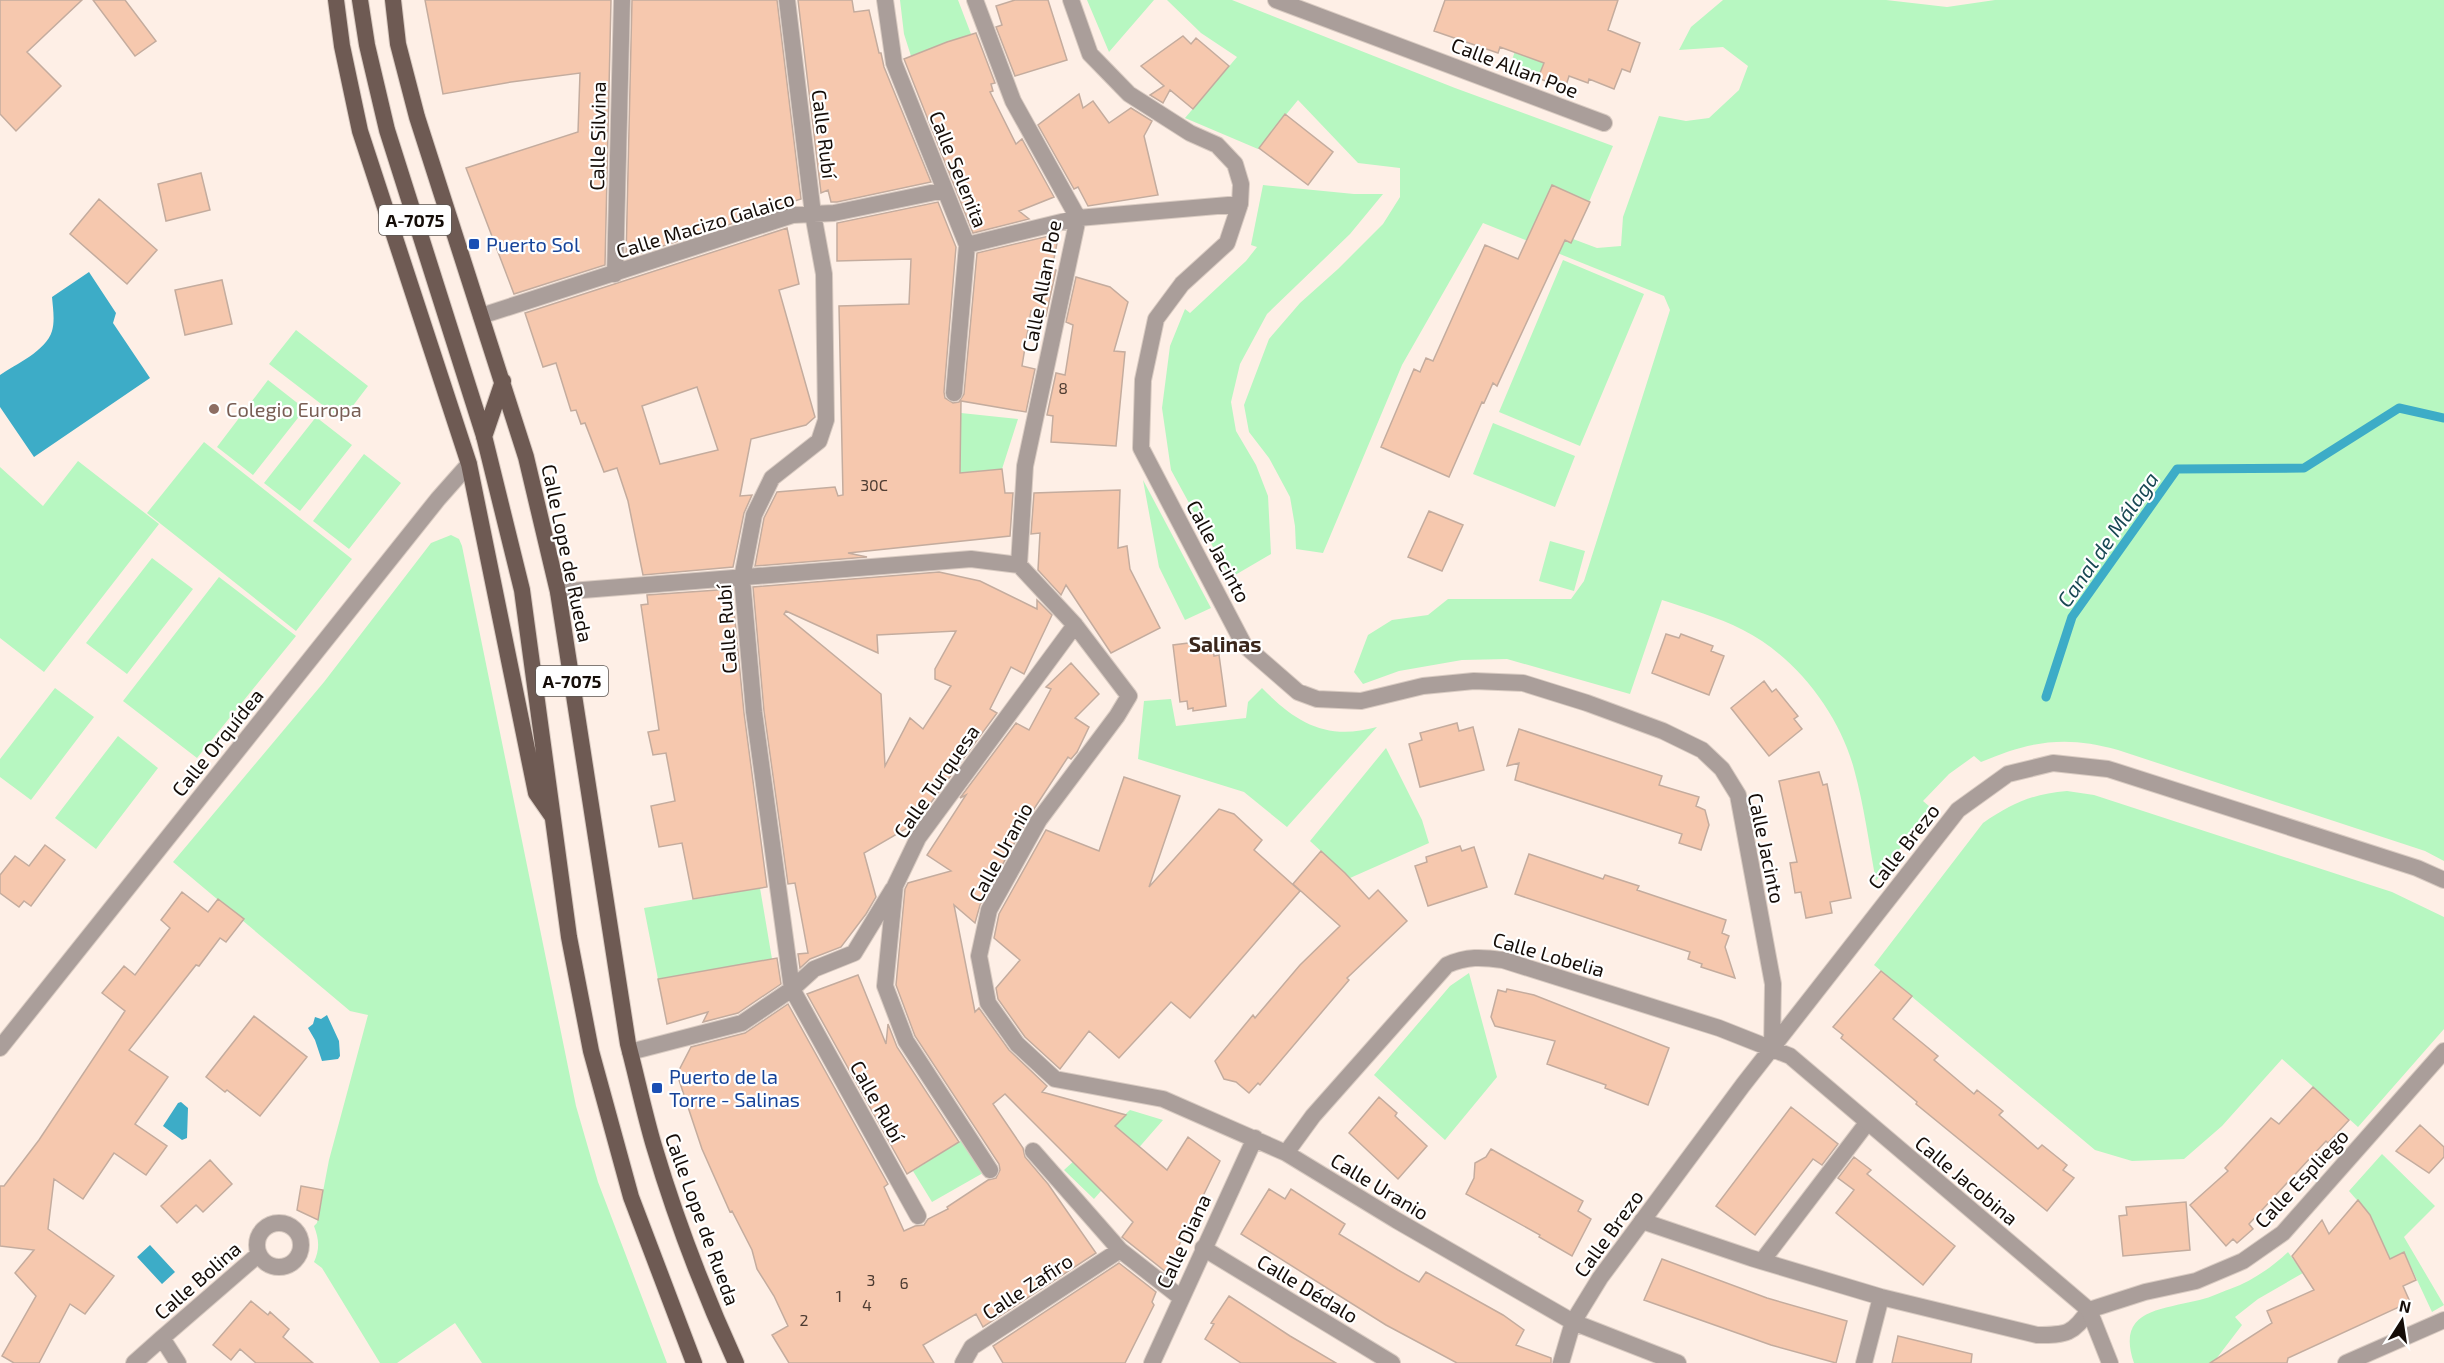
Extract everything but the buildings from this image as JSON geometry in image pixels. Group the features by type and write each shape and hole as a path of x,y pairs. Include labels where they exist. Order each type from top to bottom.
{"main road":[{"path":"336,0 342,46 360,131 469,464 536,793 554,819"},
{"name":"A-7075","path":"360,0 367,45 387,130 484,436 522,590 569,937 591,1051 631,1197 694,1363"},
{"name":"Calle Lope de Rueda","path":"393,0 398,44 417,117 526,456 558,592 630,1052 654,1146 703,1289 736,1363"},
{"path":"469,464 484,436 502,381"}],"street":[{"name":"Calle Silvina","path":"615,274 622,0"},
{"name":"Calle Rubí","path":"787,0 813,214 824,274 826,420 819,441 772,478 754,514 742,578 754,712 792,989 918,1216"},
{"name":"Calle Selenita","path":"885,0 894,63 967,245 954,393"},
{"name":"Calle Allan Poe","path":"975,0 1013,101 1078,218 1025,466 1019,565"},
{"name":"Calle Jacinto","path":"1071,0 1090,54 1129,94 1190,133 1217,146 1235,164 1241,184 1240,204 1227,243 1182,284 1156,319 1143,380 1141,448 1244,645 1298,692 1317,699 1361,700 1423,686 1474,681 1523,683 1587,703 1663,731 1702,750 1722,769 1738,795 1773,984 1772,1049"},
{"name":"Calle Allan Poe","path":"1276,0 1604,123"},
{"name":"Calle Macizo Galaico","path":"481,316 794,214 834,213 945,190"},
{"path":"967,245 1078,218 1240,204"},
{"name":"Calle Orquídea","path":"0,1048 438,499 469,464"},
{"path":"558,592 971,560 1019,565"},
{"name":"Calle Uranio","path":"1019,565 1075,625 1129,696 1117,716 1039,820 989,910 979,956 988,1003 1017,1044 1055,1078 1163,1100 1255,1138 1286,1153 1396,1220 1573,1322 1678,1363"},
{"name":"Calle Turquesa","path":"990,1170 906,1041 885,986 894,886 918,838 1075,625"},
{"name":"Calle Brezo","path":"1561,1363 1573,1322 1600,1278 1772,1049 1959,810 2008,774 2052,763 2108,769 2417,868 2444,880"},
{"path":"630,1052 742,1023 792,989 814,969 854,952 894,886"},
{"name":"Calle Lobelia","path":"1286,1153 1313,1116 1447,965 1462,958 1478,956 1503,960 1719,1028 1772,1049"},
{"name":"Calle Jacobina","path":"1772,1049 1790,1056 2090,1310 2110,1363"},
{"name":"Calle Espliego","path":"2090,1310 2145,1292 2196,1281 2243,1261 2283,1233 2444,1052"},
{"path":"1762,1261 1867,1123"},
{"name":"Calle Diana","path":"1156,1361 1180,1297 1255,1138"},
{"path":"1033,1151 1120,1250 1180,1297"},
{"path":"1642,1221 1881,1297 2037,1335 2059,1335 2077,1328 2090,1310"},
{"name":"Calle Dédalo","path":"1203,1248 1392,1363"},
{"name":"Calle Zafiro","path":"963,1363 972,1347 1120,1250"},
{"name":"Calle Bolina","path":"134,1363 259,1254"},
{"path":"1864,1363 1881,1297"},
{"path":"2346,1363 2444,1320"},
{"name":"Calle Bolina","path":"162,1338 178,1363"}],"green space":[{"path":"900,0 958,0 971,34 911,56 904,34"},
{"path":"1087,0 1154,0 1109,52"},
{"path":"1167,0 1232,0 1455,88 1613,146 1573,239 1597,248 1621,246 1623,217 1659,116 1686,121 1709,118 1739,90 1748,66 1723,47 1679,50 1691,27 1723,0 1886,0 1947,7 1995,0 2444,0 2444,861 2425,851 2118,750 2082,743 2048,742 2016,749 1981,762 1974,756 1949,774 1923,801 1930,807 1876,881 1854,769 1838,727 1812,688 1780,655 1762,641 1724,621 1662,600 1630,694 1507,659 1462,660 1399,671 1363,684 1354,672 1368,635 1392,620 1428,615 1448,599 1571,599 1584,581 1670,310 1664,296 1483,223 1402,365 1323,553 1296,549 1290,497 1269,458 1249,432 1244,405 1269,339 1300,303 1383,224 1400,197 1400,168 1358,163 1298,100 1258,149 1185,118 1237,57 1201,33"},
{"path":"1532,0 1567,0 1539,79 1509,69"},
{"path":"1263,185 1354,194 1383,194 1350,234 1267,314 1240,364 1231,402 1236,431 1256,465 1268,496 1271,554 1230,578 1171,470 1162,408 1170,346 1185,309 1190,313 1246,261 1257,247 1251,245"},
{"path":"1563,260 1644,294 1580,446 1499,412"},
{"path":"296,330 368,386 342,420 269,364"},
{"path":"268,380 305,409 253,475 217,447"},
{"path":"961,413 1018,419 1002,469 960,473"},
{"path":"316,417 352,445 300,511 264,483"},
{"path":"1493,423 1575,456 1555,507 1473,474"},
{"path":"204,442 352,559 296,631 147,513"},
{"path":"364,454 401,483 349,549 313,521"},
{"path":"78,461 159,524 44,672 0,638 0,467 43,506"},
{"path":"1143,480 1211,608 1185,620 1159,567"},
{"path":"451,535 459,539 462,546 576,1106 598,1182 667,1363 482,1363 455,1323 397,1363 380,1363 322,1268 314,1262 318,1244 314,1226 317,1223 329,1160 368,1015 350,1011 173,862 324,682 431,543"},
{"path":"1550,541 1585,551 1574,591 1539,581"},
{"path":"152,558 193,589 127,674 86,643"},
{"path":"219,577 296,636 197,758 123,701"},
{"path":"55,688 94,717 31,800 0,777 0,759"},
{"path":"1262,688 1287,711 1314,726 1343,732 1377,727 1287,827 1244,792 1138,759 1144,701 1171,699 1176,726 1246,718 1248,702"},
{"path":"118,736 158,768 96,849 55,818"},
{"path":"1386,748 1422,820 1429,843 1350,878 1310,841"},
{"path":"2067,791 2094,795 2392,892 2444,917 2444,1029 2358,1127 2282,1059 2222,1126 2184,1159 2132,1161 2095,1150 1874,965 1983,823 2023,801 2043,794"},
{"path":"760,888 772,959 658,979 644,908"},
{"path":"1469,973 1497,1077 1445,1140 1374,1075 1450,986"},
{"path":"1130,1110 1163,1120 1094,1199 1064,1170"},
{"path":"962,1140 983,1173 932,1202 913,1171"},
{"path":"2382,1154 2435,1206 2404,1237 2444,1305 2432,1312 2404,1252 2390,1259 2370,1215 2349,1191"},
{"path":"2288,1252 2303,1273 2258,1299 2235,1317 2242,1325 2213,1363 2134,1363 2130,1346 2131,1333 2136,1323 2144,1316 2167,1307 2204,1299 2238,1286 2261,1274"}],"water":[{"path":"89,272 116,313 113,323 150,378 34,457 0,407 0,375 44,345 53,327 52,297"},
{"path":"327,1015 339,1041 340,1056 338,1059 322,1061 308,1028 313,1024 315,1017 321,1019"},
{"path":"181,1102 188,1108 187,1138 182,1140 163,1126"},
{"path":"150,1245 175,1272 162,1284 137,1257"}],"waterway":[{"name":"Canal de Málaga","path":"2046,697 2072,617 2177,469 2304,468 2399,408 2444,418"}],"place":[{"name":"Puerto Sol","path":"474,244"},
{"name":"Colegio Europa","path":"214,409"},
{"name":"Puerto de la Torre - Salinas","path":"657,1088"}],"district":[{"name":"Salinas","path":"1225,643"}]}
